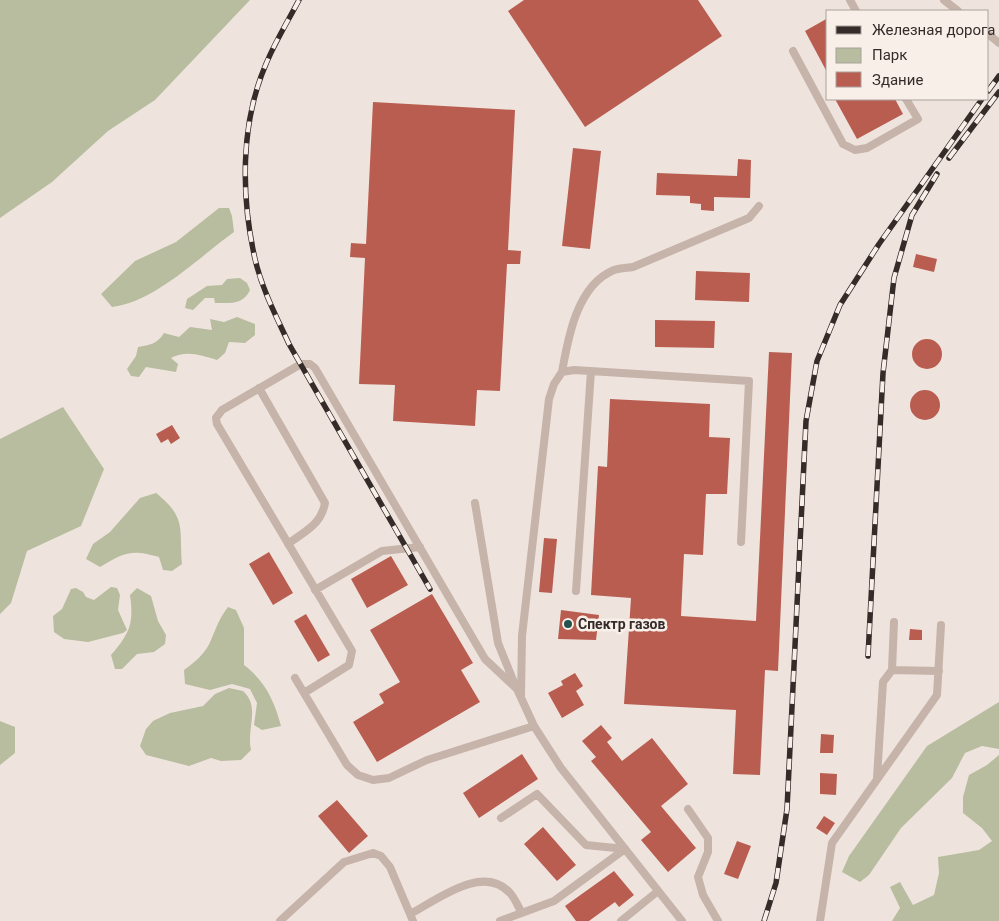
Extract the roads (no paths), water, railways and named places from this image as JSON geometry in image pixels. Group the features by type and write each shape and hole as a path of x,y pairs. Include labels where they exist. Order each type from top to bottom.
{"lane":[{"path":"944,0 957,10"},
{"path":"989,35 999,43"},
{"path":"793,51 844,144 855,150 867,148 918,119 907,100"},
{"path":"521,699 522,636 549,399 554,384 562,372 570,328 587,294 603,276 615,270 634,267 748,218 759,206"},
{"path":"304,692 349,665 352,659 352,652 217,424 218,414 222,410 298,365 310,364 316,368 485,658 517,689"},
{"path":"562,372 574,370 749,381 741,542"},
{"path":"576,591 591,371"},
{"path":"259,388 325,503 323,516 288,544"},
{"path":"475,502 498,642 534,726 561,768 682,921"},
{"path":"316,590 382,551 420,547"},
{"path":"877,779 883,682 892,670 894,622"},
{"path":"820,921 832,842 937,695 941,625"},
{"path":"892,670 938,671"},
{"path":"296,678 347,765 358,775 373,780 389,778 427,760 534,726"},
{"path":"501,818 537,794 586,845 625,850"},
{"path":"688,809 708,838 708,852 698,877 703,895 718,921"},
{"path":"500,921 554,901 625,850"},
{"path":"280,921 344,862 373,853 380,856 390,867 412,918 464,886 483,880 498,884 510,893 522,913"},
{"path":"621,921 658,891"}],"railway":[{"path":"299,0 266,64 257,87 251,111 247,136 245,186 250,235 255,259 265,292 289,344 430,589"},
{"path":"989,90 999,76"},
{"path":"949,158 999,92"},
{"path":"764,921 776,883 787,809 806,421 817,361 840,305 879,244 981,100"},
{"path":"868,656 883,373 894,278 912,215 937,174"}],"place":[{"name":"Спектр газов","path":"568,624"}]}
